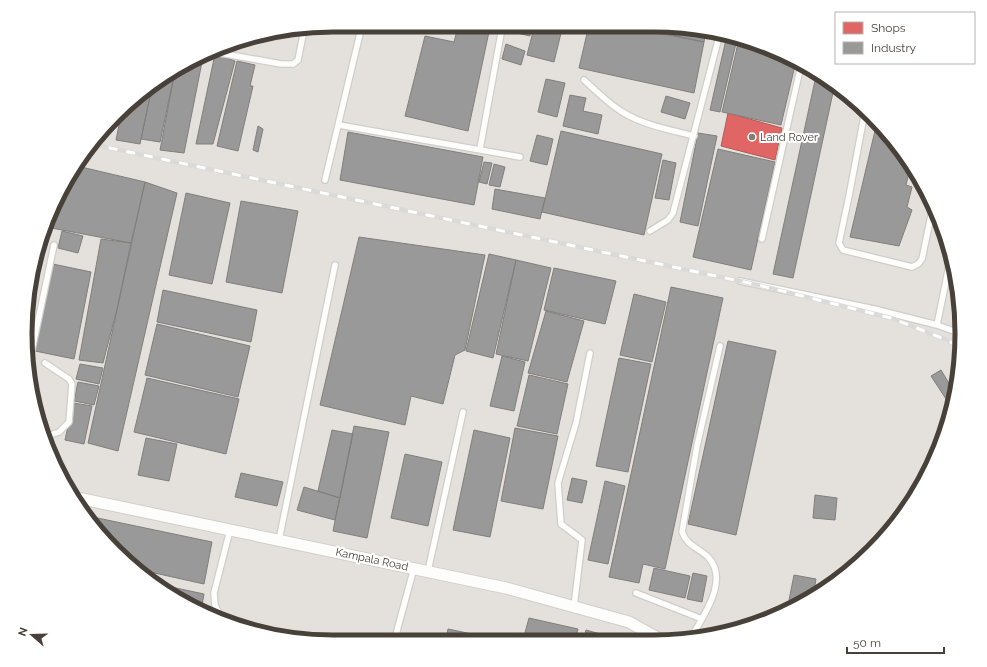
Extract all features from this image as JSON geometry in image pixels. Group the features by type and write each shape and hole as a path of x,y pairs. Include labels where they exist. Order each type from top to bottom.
{"street":[{"name":"Kampala Road","path":"81,499 506,588 629,622 652,635"}],"lane":[{"path":"325,180 360,32"},
{"path":"480,149 501,32"},
{"path":"222,53 281,64 293,64 298,60 303,34"},
{"path":"650,231 668,220 673,213 718,39"},
{"path":"762,238 800,70"},
{"path":"584,80 614,107 627,115 651,124 694,136"},
{"path":"864,117 849,196 838,243 839,246 843,250 912,267 918,264 922,259 931,216"},
{"path":"339,125 520,157"},
{"path":"33,347 54,245"},
{"path":"279,540 335,266"},
{"path":"937,325 948,270"},
{"path":"740,281 874,310 937,325 955,331"},
{"path":"695,632 708,608 715,587 717,570 708,557 693,548 684,538 683,522 697,446 720,346"},
{"path":"574,606 582,540 561,524 558,483 576,423 590,353"},
{"path":"45,363 72,384 68,422 59,432 50,435"},
{"path":"428,571 463,412"},
{"path":"218,612 215,605 214,593 230,530"},
{"path":"396,635 414,568"},
{"path":"636,593 702,619"}],"shaded area":[{"path":"334,32 654,32 693,35 732,42 769,55 804,72 837,94 867,120 893,150 915,183 932,218 945,255 952,294 955,334 954,353 945,412 924,467 915,484 893,517 867,547 837,573 804,595 769,612 732,625 673,634 334,635 294,632 255,625 218,612 183,595 150,573 120,547 94,517 72,484 63,467 48,430 42,412 38,392 32,334 35,294 42,255 55,218 72,183 94,150 120,120 150,94 183,72 200,63 255,42 294,35"}],"building: Shops":[{"name":"Land Rover","path":"728,113 782,128 775,160 721,146"}],"building: Industry":[{"path":"457,32 489,32 468,131 405,116 425,36 454,42"},
{"path":"512,32 530,32 530,36"},
{"path":"533,32 561,32 554,62 527,55"},
{"path":"587,32 652,32 704,42 694,93 579,68"},
{"path":"659,32 705,37 704,42"},
{"path":"726,41 736,43 720,112 710,110"},
{"path":"506,44 525,51 521,65 502,59"},
{"path":"738,44 769,55 795,67 781,125 722,112"},
{"path":"218,55 235,61 213,144 196,144 214,57"},
{"path":"237,61 255,65 250,86 253,86 238,151 217,146"},
{"path":"202,62 184,153 160,150 174,78"},
{"path":"173,78 160,142 141,139 151,94"},
{"path":"546,79 565,83 557,117 538,112"},
{"path":"815,79 833,91 793,278 773,274"},
{"path":"151,94 140,144 116,140 120,120"},
{"path":"570,95 586,98 583,111 602,115 598,134 563,126"},
{"path":"666,96 690,103 685,119 661,112"},
{"path":"258,126 263,129 258,152 253,150"},
{"path":"875,130 893,150 909,173 906,185 912,187 907,207 912,210 899,246 850,237"},
{"path":"561,131 662,154 644,235 542,212"},
{"path":"348,132 483,157 474,205 340,180"},
{"path":"698,133 717,136 698,226 680,222"},
{"path":"537,135 553,139 547,165 530,161"},
{"path":"718,149 775,162 751,270 693,257"},
{"path":"663,160 676,163 669,200 655,198"},
{"path":"484,162 492,163 487,184 479,182"},
{"path":"494,164 505,167 500,187 489,185"},
{"path":"82,167 145,182 131,243 51,228 63,200"},
{"path":"145,182 177,193 118,451 88,443"},
{"path":"495,189 545,198 540,219 492,209"},
{"path":"186,193 230,203 212,284 169,275"},
{"path":"241,201 298,211 282,293 226,282"},
{"path":"62,231 83,236 78,253 58,248"},
{"path":"359,237 485,255 465,350 455,355 443,404 411,396 405,425 320,405"},
{"path":"101,239 131,243 117,309 103,363 79,360"},
{"path":"489,254 516,260 493,358 466,351"},
{"path":"516,260 551,268 528,361 496,354"},
{"path":"53,264 91,272 74,359 35,351"},
{"path":"554,268 616,281 605,324 544,310"},
{"path":"671,287 723,298 665,569 643,564 639,583 609,577"},
{"path":"163,290 257,310 251,342 157,322"},
{"path":"634,294 666,302 652,362 620,355"},
{"path":"546,311 584,321 567,382 528,373"},
{"path":"157,324 250,346 238,397 145,375"},
{"path":"728,341 776,351 736,535 688,524"},
{"path":"502,356 525,362 514,411 490,406"},
{"path":"619,358 651,364 628,472 596,466"},
{"path":"80,364 103,368 99,384 76,379"},
{"path":"941,370 950,385 947,401 931,376"},
{"path":"529,375 568,384 557,434 517,426"},
{"path":"147,378 239,399 226,454 134,432"},
{"path":"78,382 99,386 94,405 74,401"},
{"path":"73,403 92,406 84,444 65,440"},
{"path":"354,426 389,432 367,538 333,531"},
{"path":"515,428 558,436 543,509 501,501"},
{"path":"332,430 353,434 340,498 318,491"},
{"path":"474,430 510,438 490,537 453,530"},
{"path":"146,438 177,444 169,481 138,475"},
{"path":"405,454 442,462 428,526 391,518"},
{"path":"241,473 283,482 277,506 235,497"},
{"path":"572,478 587,481 582,503 567,500"},
{"path":"605,481 625,486 608,564 588,560"},
{"path":"304,487 340,498 335,520 297,510"},
{"path":"815,495 837,498 835,520 813,518"},
{"path":"94,517 212,542 204,584 148,572 120,547"},
{"path":"654,568 690,576 685,598 649,590"},
{"path":"693,573 707,576 702,602 687,599"},
{"path":"794,575 816,579 814,588 793,601 789,600"},
{"path":"170,587 204,594 202,605"},
{"path":"529,618 578,629 576,635 524,635"},
{"path":"448,629 472,634 472,635 447,635"},
{"path":"586,630 604,635 585,635"}],"railway":[{"path":"98,145 754,284 891,318 954,344"}],"place":[{"name":"Land Rover","path":"752,137"}]}
